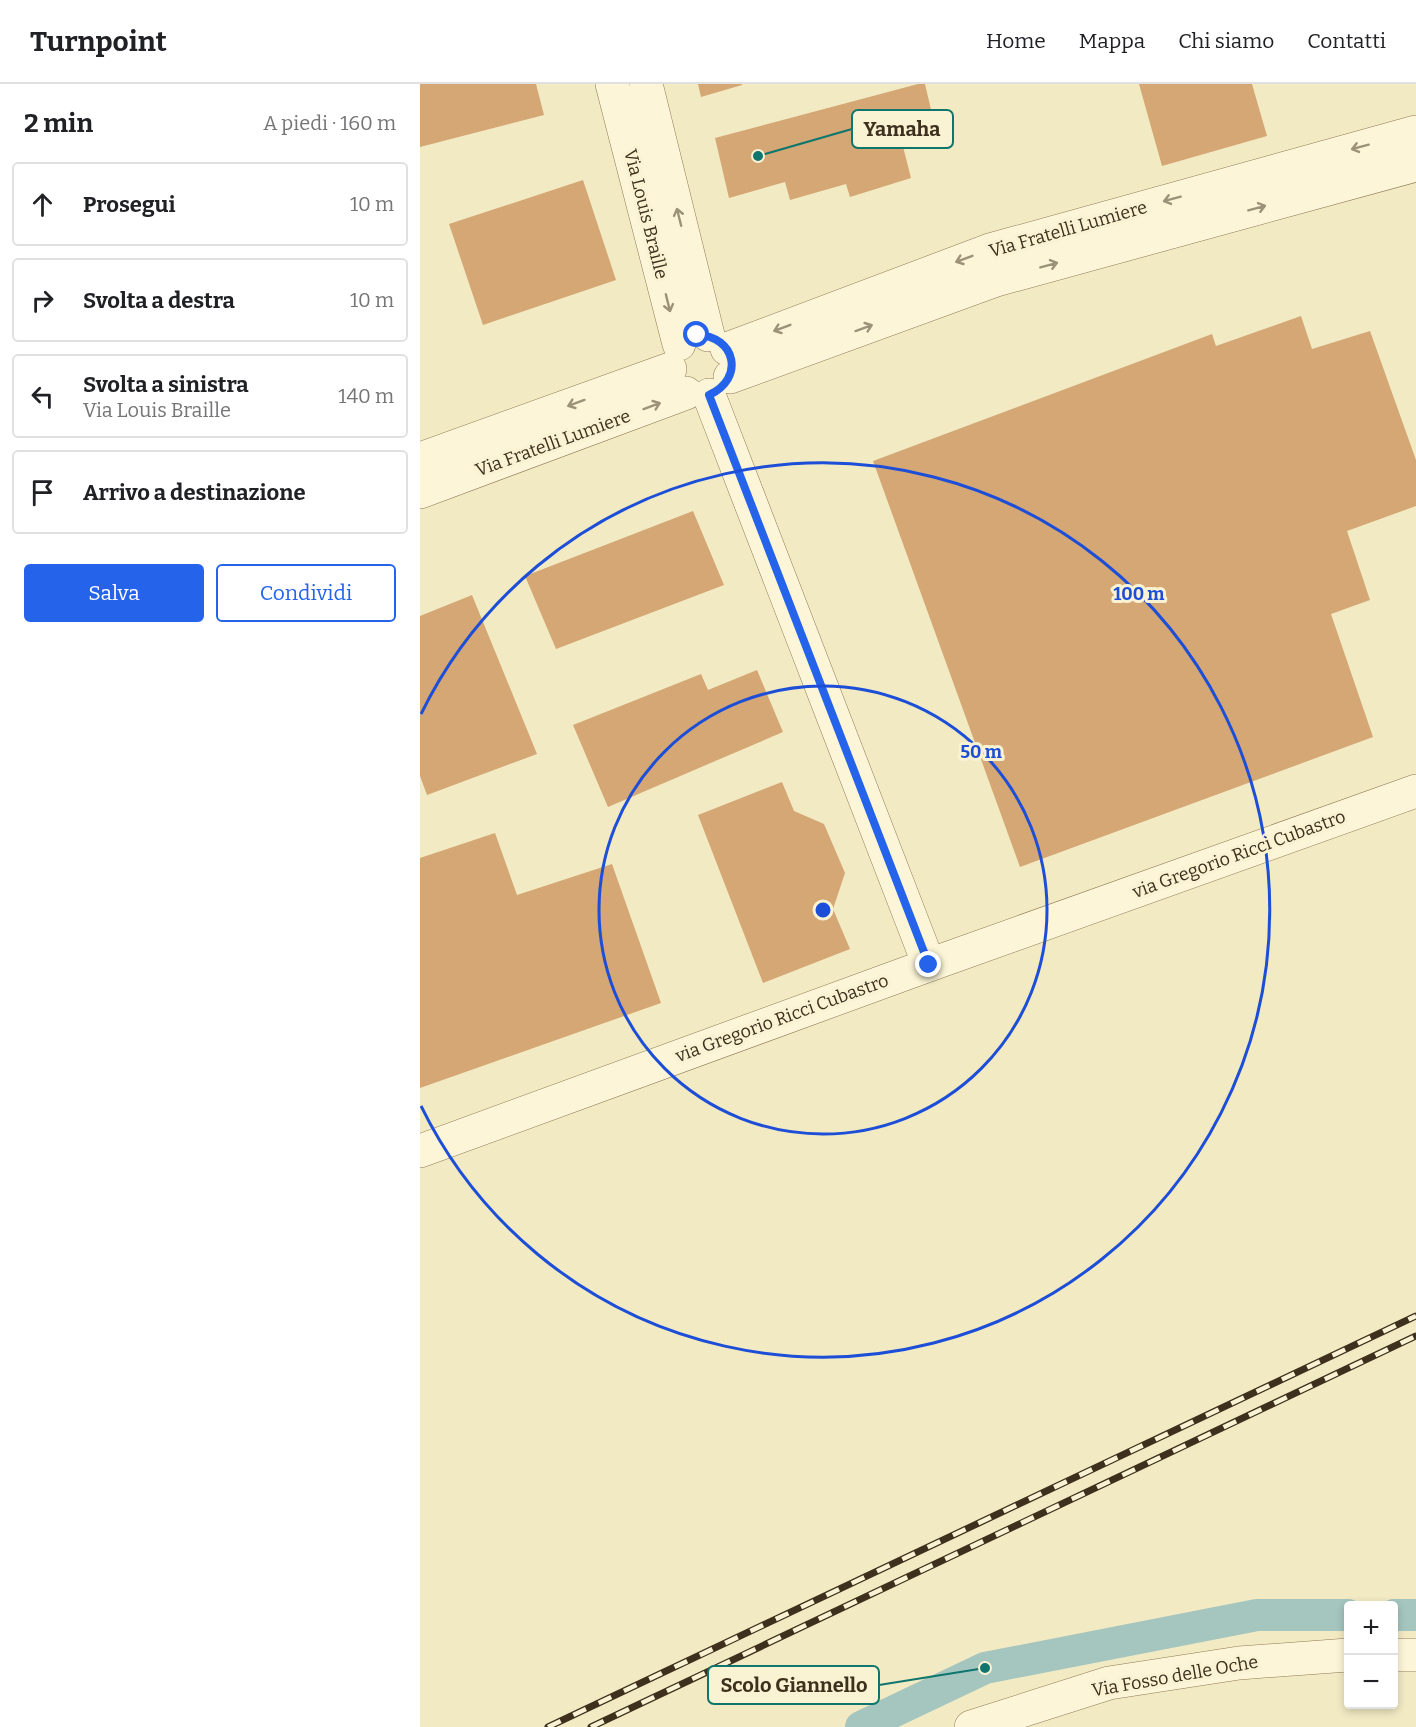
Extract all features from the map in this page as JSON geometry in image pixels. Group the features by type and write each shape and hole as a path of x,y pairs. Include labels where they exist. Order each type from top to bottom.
{"street":[{"name":"Via Louis Braille","path":"612,84 701,366 929,965"},
{"name":"Via Louis Braille","path":"646,84 701,366"},
{"name":"Via Fratelli Lumiere","path":"420,492 701,366 990,250 1416,132"},
{"name":"Via Fratelli Lumiere","path":"420,459 701,366 996,280 1416,165"},
{"name":"via Gregorio Ricci Cubastro","path":"420,1151 929,965 1416,791"},
{"name":"Via Fosso delle Oche","path":"971,1727 1109,1683 1239,1663 1344,1655"},
{"path":"1398,1655 1416,1655"}],"building":[{"path":"420,84 536,84 544,115 420,147"},
{"path":"698,84 742,84 742,85 701,97"},
{"path":"925,84 933,118 898,127 911,178 850,197 846,184 790,200 785,182 729,198 715,138"},
{"path":"1139,84 1252,84 1267,136 1162,166"},
{"path":"583,180 616,280 483,325 449,224"},
{"path":"1301,316 1312,349 1370,331 1416,460 1416,506 1347,531 1370,600 1331,614 1373,737 1020,867 873,461 1212,334 1216,346"},
{"path":"693,511 724,585 556,649 525,576"},
{"path":"472,595 537,754 427,795 420,776 420,616"},
{"path":"757,670 783,732 608,807 573,725 701,674 708,690"},
{"path":"782,782 794,811 824,824 845,873 833,909 850,949 763,983 698,815"},
{"path":"495,833 517,895 612,864 661,1003 420,1088 420,858"}],"waterway":[{"path":"861,1727 985,1668 1257,1615 1344,1615"},
{"path":"1398,1615 1416,1615"}],"railway":[{"path":"548,1727 1416,1316"},
{"path":"591,1727 1416,1336"}],"place":[{"name":"Yamaha","path":"758,156"},
{"name":"Scolo Giannello","path":"985,1668"}],"route":[{"path":"697,335 708,335 715,338 727,349 731,358 732,367 725,385 709,395 929,965"}]}
